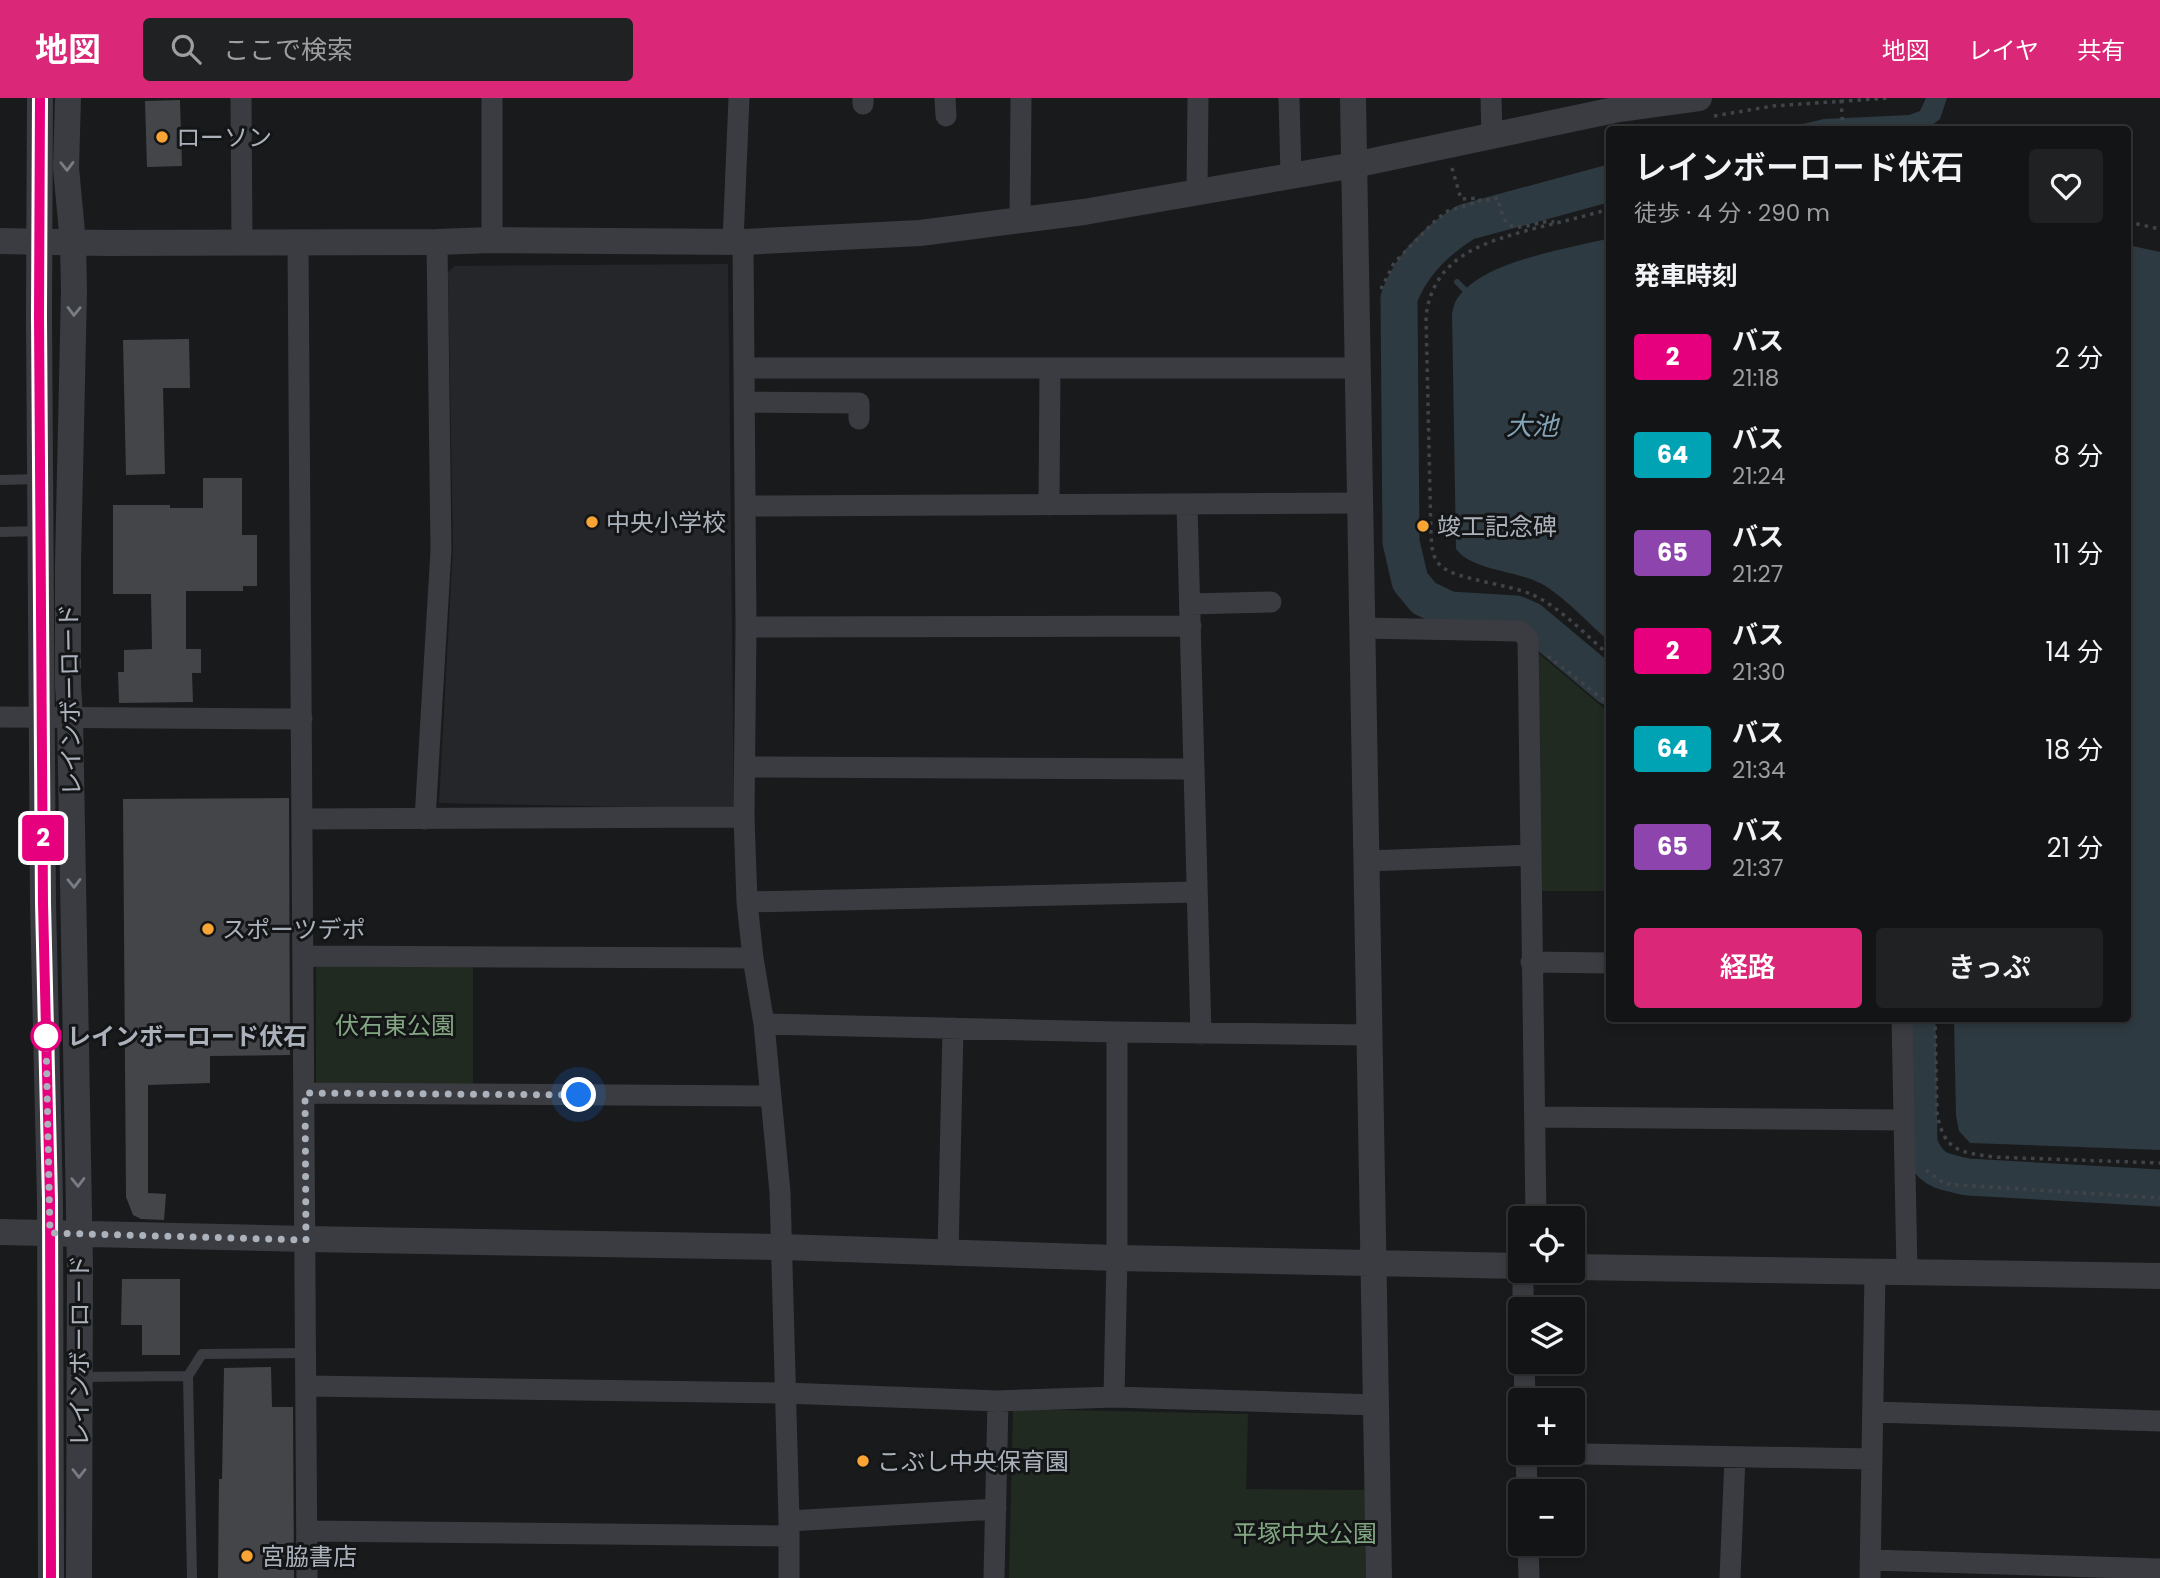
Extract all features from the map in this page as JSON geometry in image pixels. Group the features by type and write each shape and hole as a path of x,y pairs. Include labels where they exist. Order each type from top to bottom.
{"street":[{"name":"レインボーロード","path":"40,98 43,903 50,1233 51,1578"},
{"name":"レインボーロード","path":"68,98 66,168 74,290 68,686 71,717 79,1234 79,1578"},
{"path":"241,98 242,243"},
{"path":"492,98 492,240"},
{"path":"738,98 738,242 744,368 746,506 744,817 747,902 764,1024 780,1192 789,1578"},
{"path":"1020,220 1021,98"},
{"path":"1197,192 1198,98"},
{"path":"1289,98 1291,175"},
{"path":"1353,98 1379,1578"},
{"path":"1491,98 1492,136"},
{"path":"0,241 738,242 920,233 1084,212 1354,165 1492,136 1619,104 1706,107"},
{"path":"425,819 441,550 437,242"},
{"path":"298,243 307,1578"},
{"path":"744,368 1357,368"},
{"path":"1049,505 1050,368"},
{"path":"744,402 859,403 859,419"},
{"path":"746,506 1360,503"},
{"path":"1187,505 1201,1034"},
{"path":"1190,604 1271,602"},
{"path":"746,627 1191,626"},
{"path":"1362,628 1520,631 1528,639 1536,1206"},
{"path":"0,717 302,719"},
{"path":"745,767 1193,769"},
{"path":"303,819 744,817"},
{"path":"1366,861 1530,855"},
{"path":"747,902 1196,892"},
{"path":"304,956 753,958"},
{"path":"1531,962 1606,963"},
{"path":"1902,1022 1907,1271"},
{"path":"764,1024 1369,1035"},
{"path":"948,1252 953,1028"},
{"path":"1114,1397 1117,1258 1116,1032"},
{"path":"305,1093 770,1096"},
{"path":"1535,1117 1904,1120"},
{"path":"0,1232 306,1240 781,1247 1508,1268"},
{"path":"1585,1267 2160,1276"},
{"path":"1875,1271 1870,1569 2160,1569"},
{"path":"307,1386 785,1394 998,1401 1114,1397 1376,1405"},
{"path":"994,1578 998,1401"},
{"path":"1874,1412 2160,1421"},
{"path":"1585,1454 1872,1459"},
{"path":"1730,1578 1735,1457"},
{"path":"307,1531 789,1529 996,1509"},
{"path":"1528,1556 1529,1578"}],"lane":[{"path":"0,480 40,479"},
{"path":"0,532 41,531"},
{"path":"192,1578 188,1376 202,1354 307,1353"},
{"path":"79,1377 188,1376"}],"path":[{"path":"1706,107 1773,106 1889,98"},
{"path":"1841,100 1843,126"},
{"path":"1451,166 1461,199 1479,198 1480,201"},
{"path":"1380,298 1381,288 1394,263 1448,211 1499,198 1503,219 1509,225 1515,227 1549,221 1556,223"},
{"path":"1606,210 1501,238 1464,254 1448,266 1435,284 1428,299 1426,316 1432,551 1439,565 1451,574 1519,589 1548,603 1606,653"},
{"path":"2131,223 2160,229"},
{"path":"1528,639 1606,702"},
{"path":"1935,1022 1937,1113 1939,1125 1954,1148 1966,1153 1993,1157 2160,1163"},
{"path":"1904,1158 1915,1159 1934,1178 1945,1184 2160,1198"}],"shaded area":[{"name":"中央小学校","path":"728,264 734,809 439,803 453,547 448,272 455,266"}],"green space":[{"path":"1531,647 1606,710 1606,891 1535,891"},
{"name":"伏石東公園","path":"316,962 473,966 473,1087 316,1085"},
{"name":"平塚中央公園","path":"1013,1409 1248,1414 1246,1489 1365,1490 1366,1578 1009,1578"}],"water":[{"path":"1926,98 1947,98 1940,119 1931,126 1794,126 1824,119 1909,115 1920,111"},
{"name":"大池","path":"1606,239 1606,638 1540,583 1483,566 1463,556 1456,549 1454,304 1469,286 1485,275 1549,252"},
{"path":"2131,246 2160,252 2160,1150 1970,1143 1959,1131 1956,1116 1954,1022 2131,1022"}],"building":[{"path":"180,100 182,166 147,167 145,101"},
{"path":"189,339 190,388 163,388 165,474 126,475 123,340"},
{"path":"203,478 242,478 242,535 257,535 257,586 243,586 243,591 186,591 186,649 201,649 201,673 192,673 193,702 119,703 118,672 124,672 124,650 152,649 151,594 113,594 113,505 203,508"},
{"path":"289,798 290,1055 210,1056 210,1083 148,1085 148,1193 166,1194 164,1220 141,1219 133,1215 126,1197 123,799"},
{"path":"122,1279 180,1279 180,1355 142,1355 142,1325 121,1325"},
{"path":"271,1367 272,1407 293,1407 294,1578 218,1578 224,1368"}],"waterway":[{"path":"1606,184 1466,222 1426,254 1410,275 1399,298 1401,542 1410,581 1424,598 1449,610 1516,614 1530,620 1606,684"},
{"path":"1427,254 1436,262"},
{"path":"1457,282 1465,290"},
{"path":"1917,1022 1919,1145 1928,1161 1938,1169 1968,1177 2160,1188"}],"bus line":[{"name":"2","path":"40,98 41,685 50,1199 51,1578"}],"place":[{"name":"ローソン","path":"162,137"},
{"name":"中央小学校","path":"592,522"},
{"name":"竣工記念碑","path":"1423,526"},
{"name":"スポーツデポ","path":"208,929"},
{"name":"レインボーロード伏石","path":"46,1036"},
{"name":"こぶし中央保育園","path":"863,1461"},
{"name":"宮脇書店","path":"247,1556"}],"route":[{"path":"46,1036 50,1233 306,1240 305,1093 579,1095"}]}
